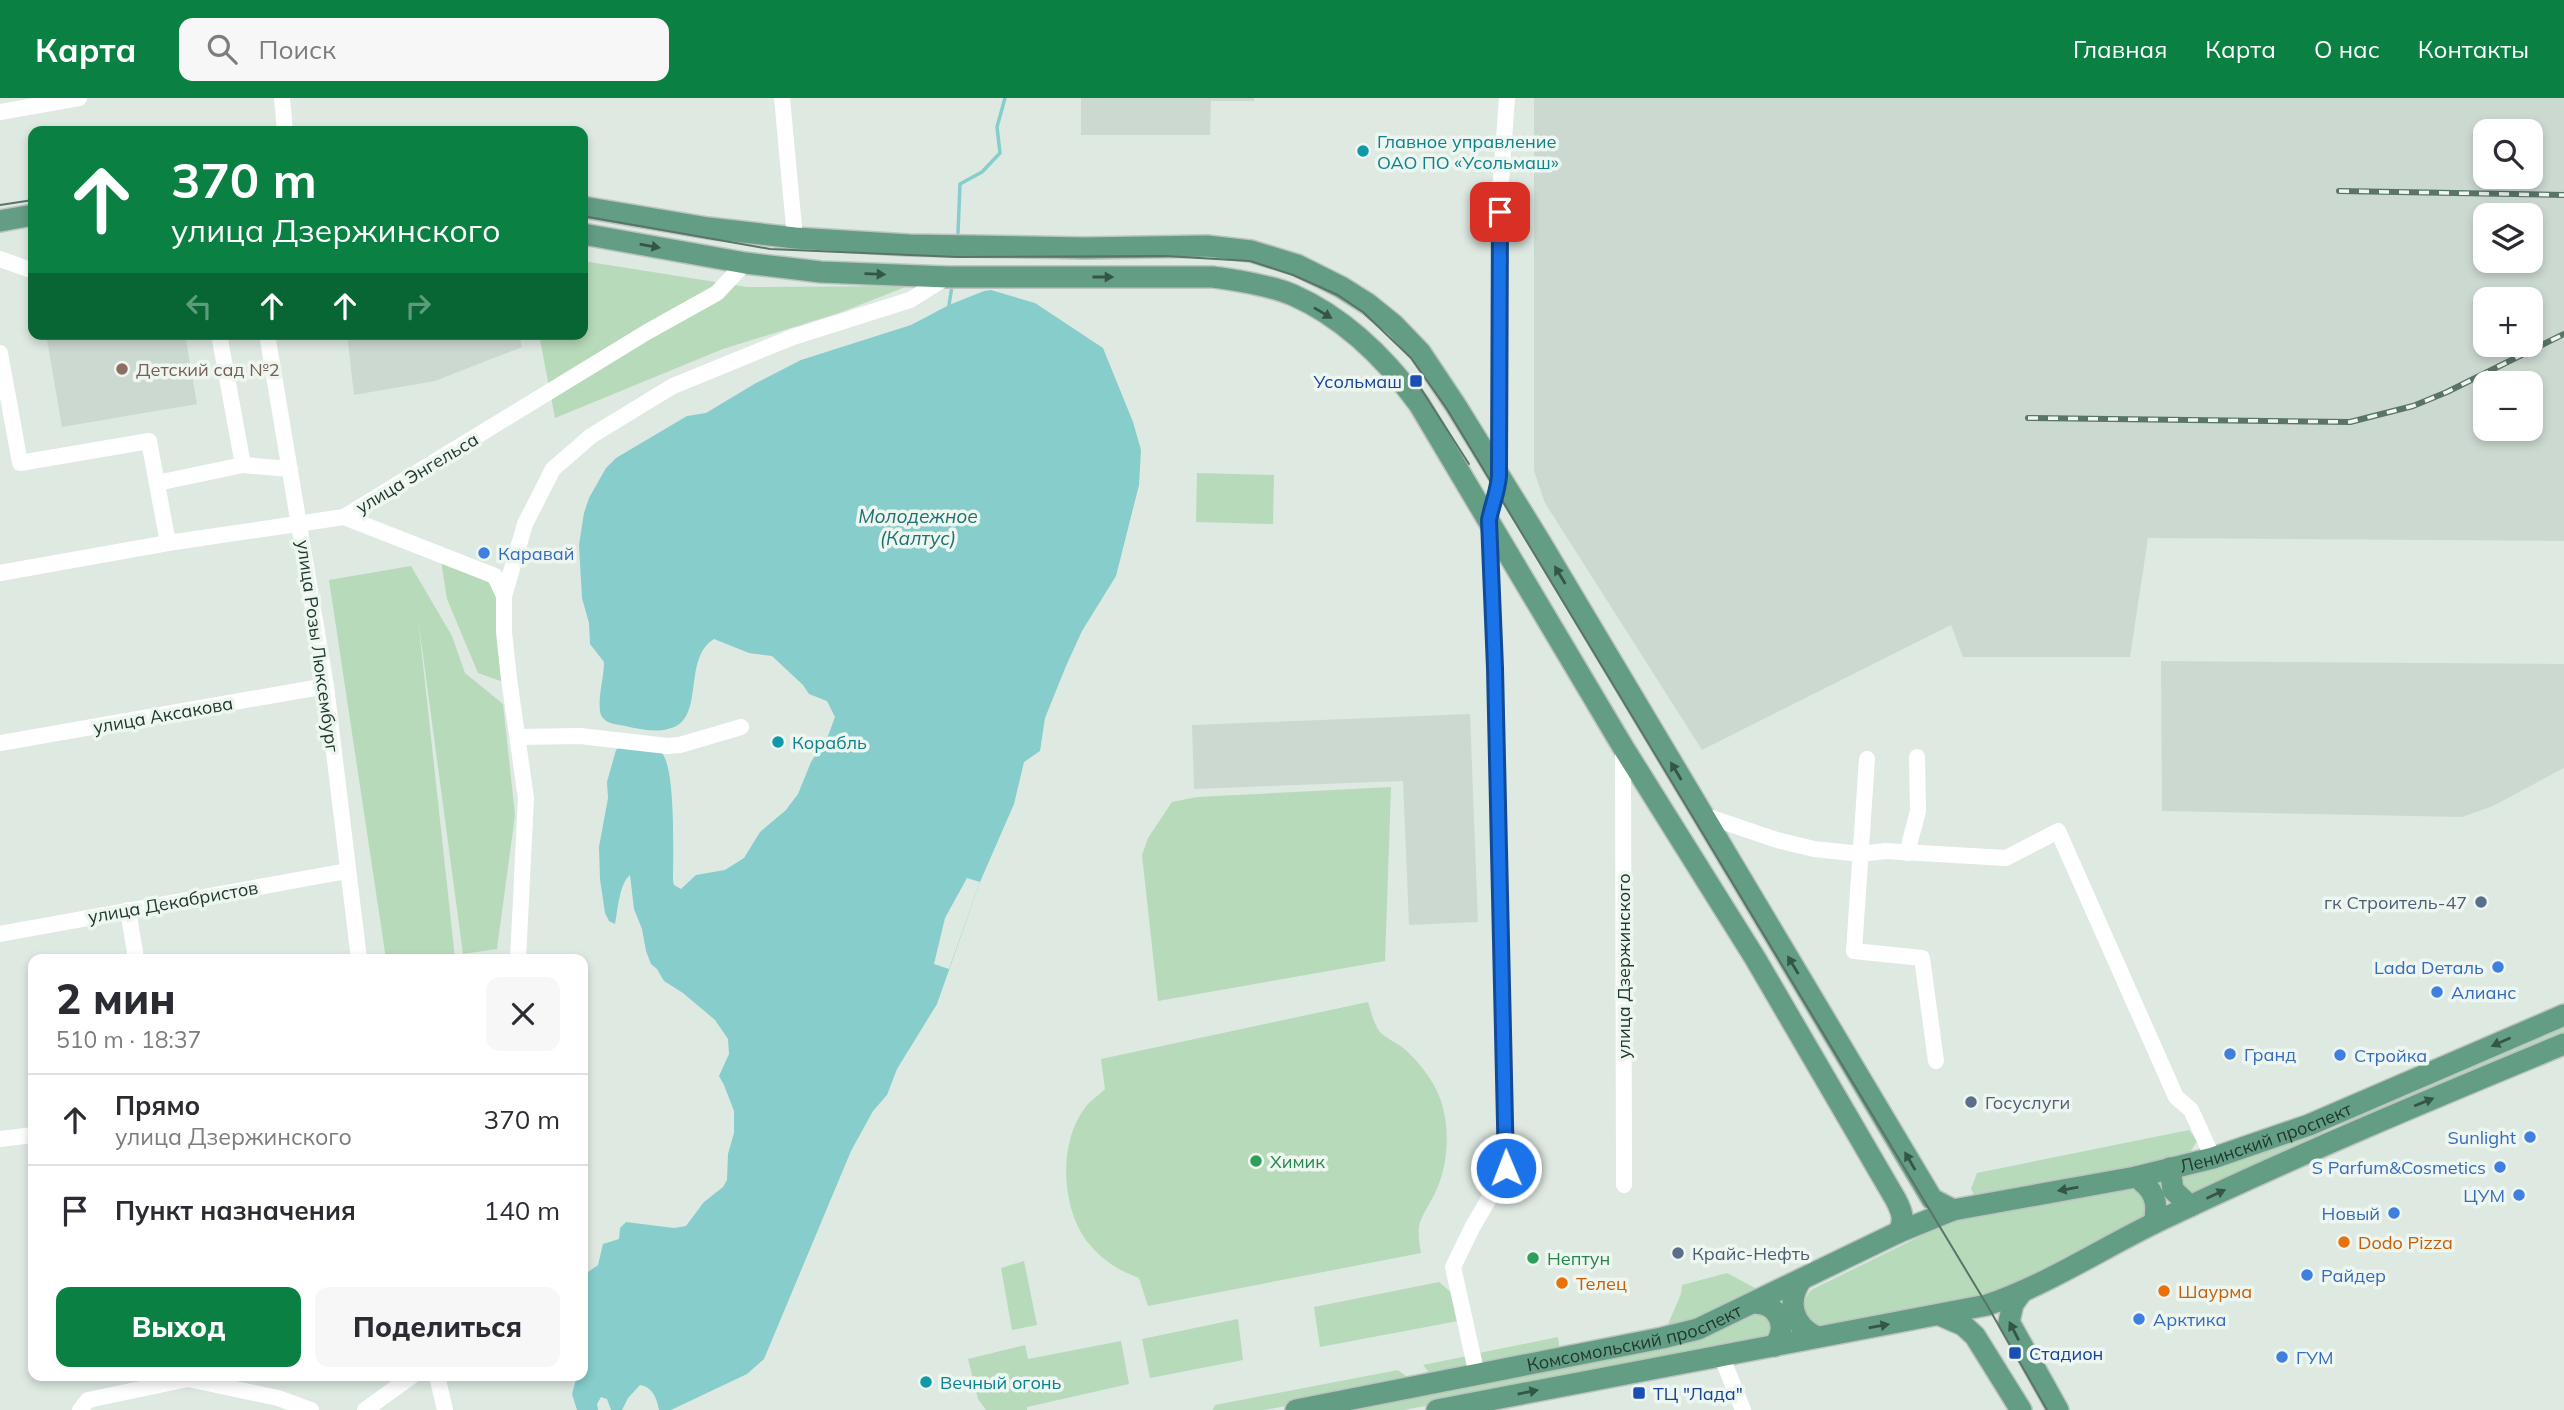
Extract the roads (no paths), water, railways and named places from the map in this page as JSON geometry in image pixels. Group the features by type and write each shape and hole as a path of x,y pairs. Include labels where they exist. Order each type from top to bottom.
{"main road":[{"path":"588,208 708,228 794,238 909,245 1085,248 1207,246 1251,251 1297,265 1368,304 1394,325 1420,352 1499,476 1932,1199 1953,1210"},
{"path":"0,221 28,216"},
{"path":"588,235 745,263 821,272 947,276 1213,277 1292,295 1351,330 1396,372 1419,404 1623,747 1755,958 1896,1200 1903,1214 1903,1224 1899,1232"},
{"name":"Ленинский проспект","path":"1953,1210 2136,1178 2213,1158 2309,1125 2564,1015"},
{"name":"Ленинский проспект","path":"2021,1293 2190,1206 2353,1132 2564,1044"},
{"path":"2170,1168 2174,1190 2190,1206"},
{"path":"2136,1178 2147,1184 2154,1195 2157,1208 2154,1223"},
{"name":"Комсомольский проспект","path":"1296,1410 1699,1329 1899,1232 1953,1210"},
{"path":"1801,1280 1794,1293 1795,1315 1804,1329 1817,1336"},
{"path":"2021,1293 2013,1304 2009,1322 2059,1410"},
{"name":"Комсомольский проспект","path":"1437,1410 1475,1406 1817,1336 1940,1315 1987,1305 2021,1293"},
{"path":"1755,1303 1768,1305 1781,1320 1782,1331 1774,1346"},
{"path":"1940,1315 1963,1325 1975,1336 2021,1410"}],"street":[{"path":"0,112 79,98"},
{"path":"282,98 285,126"},
{"path":"782,98 794,238"},
{"path":"1477,1375 1453,1267 1472,1227 1506,1168 1489,520 1498,492 1499,476 1500,194 1507,98"},
{"path":"0,259 28,269"},
{"name":"улица Энгельса","path":"0,573 169,543 344,517 647,332 716,293 745,263"},
{"path":"518,954 526,798 504,632 504,596 525,524 553,469 591,436 673,386 793,337 909,300 947,276"},
{"path":"220,340 243,466"},
{"name":"улица Розы Люксембург","path":"268,340 326,686 358,954"},
{"path":"0,353 8,445 20,463 149,441 169,543"},
{"path":"157,482 243,466 290,469"},
{"path":"344,517 425,546 495,576 504,596"},
{"name":"улица Аксакова","path":"0,743 326,686"},
{"path":"519,737 580,736 667,746 680,745 741,727"},
{"name":"улица Дзержинского","path":"1623,747 1623,1185"},
{"path":"1908,853 1918,811 1917,757"},
{"path":"1867,759 1854,951 1922,958 1936,1061"},
{"path":"1703,815 1777,840 1814,849 1861,854 1885,851 2006,858 2057,831 2176,1097 2191,1110 2213,1158"},
{"name":"улица Декабристов","path":"0,934 347,871"},
{"path":"128,910 135,954"},
{"path":"0,1139 28,1136"},
{"path":"1721,1355 1743,1410"},
{"path":"80,1410 88,1400 178,1381"},
{"path":"197,1381 278,1398 311,1410"},
{"path":"365,1410 405,1381"},
{"path":"438,1381 445,1410"}],"water":[{"name":"Молодежное (Калтус)","path":"991,290 1035,303 1103,348 1133,422 1141,450 1139,485 1116,576 1082,631 1066,666 1045,718 1040,751 1024,762 1014,804 980,882 937,1004 897,1069 887,1095 873,1111 851,1151 764,1359 747,1374 671,1410 659,1410 651,1391 640,1385 628,1398 622,1410 611,1410 607,1399 601,1397 597,1404 598,1410 577,1410 572,1394 576,1381 588,1381 588,1272 598,1265 603,1244 619,1239 620,1228 626,1222 674,1228 686,1226 704,1202 723,1187 727,1180 728,1154 734,1133 734,1111 719,1076 729,1054 728,1039 715,1020 664,981 651,964 634,909 630,875 621,891 615,924 609,921 605,913 599,847 608,798 607,782 616,750 619,747 662,753 670,777 673,881 674,885 681,889 696,875 725,870 744,858 760,832 786,810 798,794 811,762 828,736 835,717 827,701 809,694 772,656 749,653 714,639 704,648 698,660 691,702 680,724 668,729 650,730 604,720 600,705 604,662 590,644 589,623 582,598 579,545 589,498 606,468 616,458 687,416 706,413 801,360 911,325"}],"waterway":[{"path":"958,233 960,184 982,172 1000,153 997,127 1005,98"},
{"path":"949,305 952,286"}],"tram line":[{"path":"0,205 28,201"},
{"path":"588,217 770,249 957,257 1165,256 1250,261 1293,275 1338,295 1363,312 1411,358 1447,409 1987,1305 2047,1410"},
{"path":"1418,384 1469,464"}],"railway":[{"path":"2339,191 2564,195"},
{"path":"2028,418 2350,422 2413,406 2564,334"}],"place":[{"name":"Главное управление ОАО ПО «Усольмаш»","path":"1363,151"},
{"name":"Детский сад №2","path":"122,369"},
{"name":"Усольмаш","path":"1416,381"},
{"name":"Каравай","path":"484,553"},
{"name":"Корабль","path":"778,742"},
{"name":"гк Строитель-47","path":"2481,902"},
{"name":"Lada Dеталь","path":"2498,967"},
{"name":"Алианс","path":"2437,992"},
{"name":"Гранд","path":"2230,1054"},
{"name":"Стройка","path":"2340,1055"},
{"name":"Госуслуги","path":"1971,1102"},
{"name":"Sunlight","path":"2530,1137"},
{"name":"Химик","path":"1256,1161"},
{"name":"S Parfum&Cosmetics","path":"2500,1167"},
{"name":"ЦУМ","path":"2519,1195"},
{"name":"Новый","path":"2394,1213"},
{"name":"Dodo Pizza","path":"2344,1242"},
{"name":"Крайс-Нефть","path":"1678,1253"},
{"name":"Нептун","path":"1533,1258"},
{"name":"Райдер","path":"2307,1275"},
{"name":"Телец","path":"1562,1283"},
{"name":"Шаурма","path":"2164,1291"},
{"name":"Арктика","path":"2139,1319"},
{"name":"Стадион","path":"2015,1353"},
{"name":"ГУМ","path":"2282,1357"},
{"name":"Вечный огонь","path":"926,1382"},
{"name":"ТЦ \"Лада\"","path":"1639,1393"}]}
